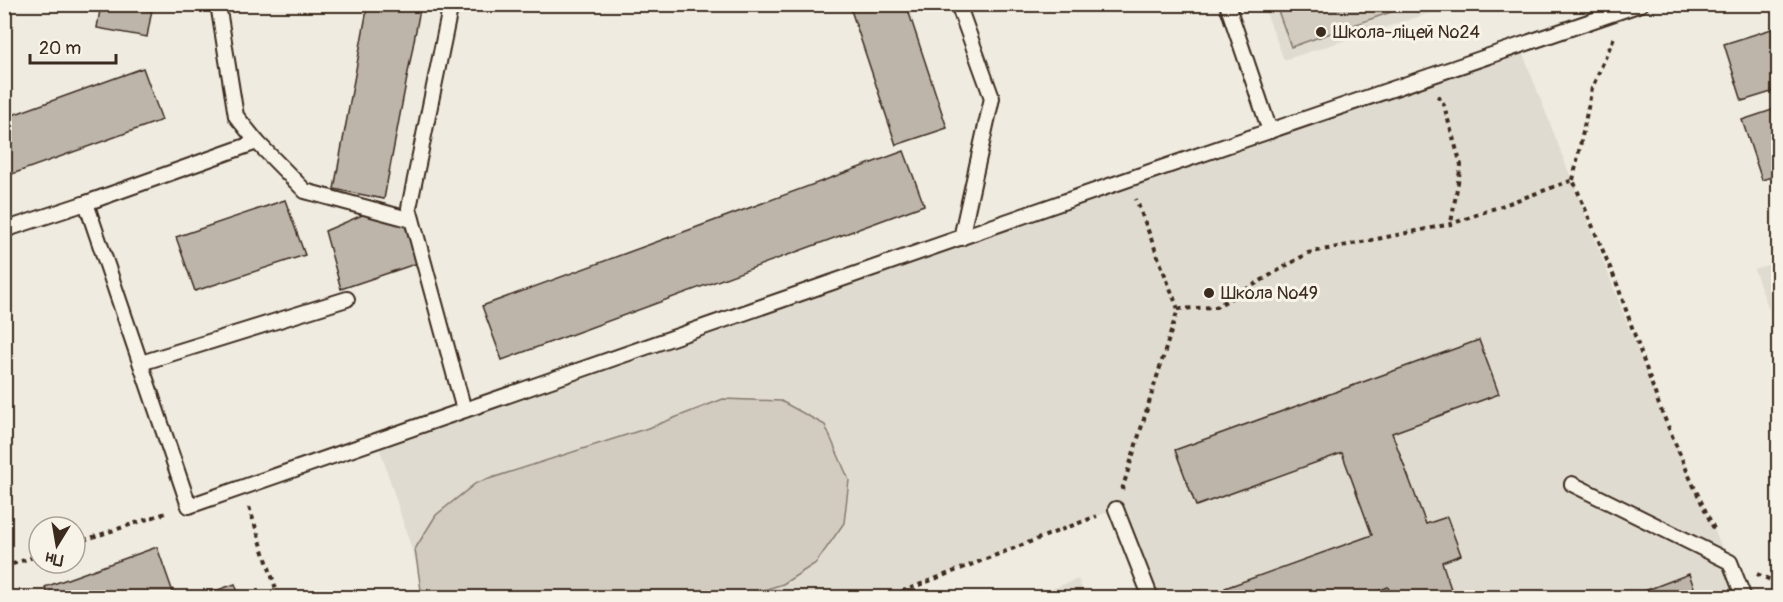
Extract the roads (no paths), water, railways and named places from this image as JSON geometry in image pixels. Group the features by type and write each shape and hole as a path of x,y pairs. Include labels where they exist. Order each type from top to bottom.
{"lane":[{"path":"218,4 236,116 256,142 305,191 412,220"},
{"path":"451,4 409,208 464,410"},
{"path":"958,4 992,98 961,238"},
{"path":"1227,4 1270,131"},
{"path":"86,203 189,506 1129,179 1638,5"},
{"path":"4,230 256,142"},
{"path":"141,363 347,299"},
{"path":"1572,484 1730,562 1744,597"},
{"path":"1116,509 1151,597"}],"place":[{"name":"Школа-ліцей №24","path":"1321,32"},
{"name":"Школа №49","path":"1209,293"}]}
